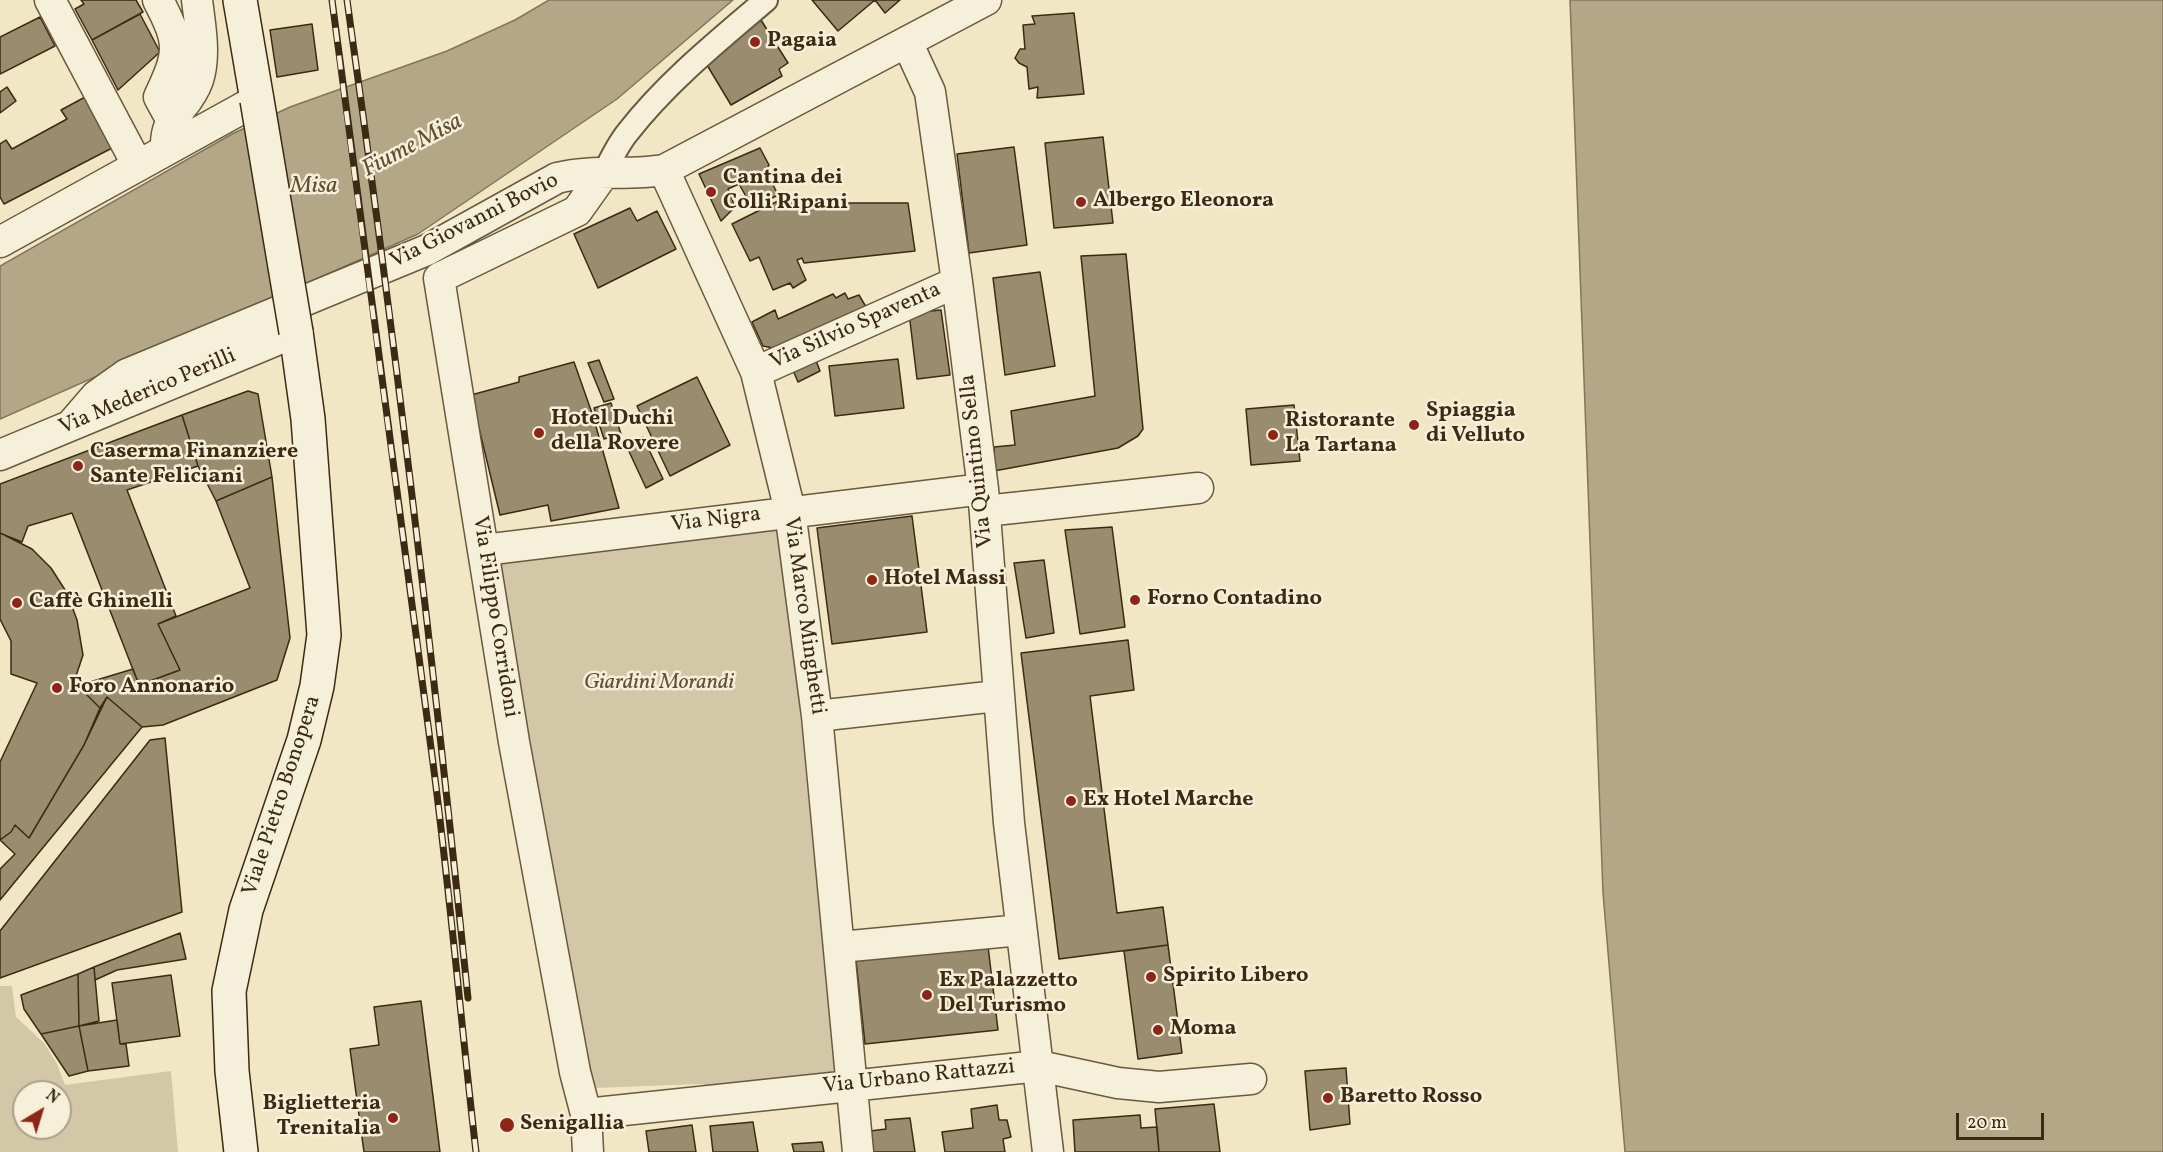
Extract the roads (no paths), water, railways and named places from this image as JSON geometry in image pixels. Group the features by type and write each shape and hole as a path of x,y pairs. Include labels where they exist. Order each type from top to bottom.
{"main road":[{"name":"Viale Pietro Bonopera","path":"240,0 296,332 308,419 324,635 317,686 304,740 246,910 229,991 232,1071 242,1152"}],"street":[{"path":"50,0 138,166"},
{"path":"158,0 172,26 177,46 172,70 159,97 171,120"},
{"path":"166,150 165,133 171,120 188,102 199,78 201,40 197,0"},
{"path":"604,172 627,134 656,101 701,56 766,0"},
{"name":"Via Giovanni Bovio","path":"71,425 96,396 128,374 427,250 557,178 580,172 638,174 664,170 986,0"},
{"name":"Via Quintino Sella","path":"907,42 930,92 957,282 984,500 997,696 1021,930 1048,1152"},
{"path":"0,242 257,100"},
{"name":"Via Marco Minghetti","path":"664,170 756,372 790,511 817,716 858,1152"},
{"name":"Via Filippo Corridoni","path":"588,1152 586,1114 575,1072 514,742 439,278 577,211 604,172"},
{"name":"Via Silvio Spaventa","path":"756,372 957,282"},
{"name":"Via Mederico Perilli","path":"0,455 296,332"},
{"name":"Via Nigra","path":"484,550 790,511 1198,488"},
{"path":"817,716 997,696"},
{"path":"840,947 1021,930"},
{"name":"Via Urbano Rattazzi","path":"586,1114 850,1084 1039,1066 1118,1083 1160,1087 1251,1079"}],"water":[{"name":"Misa","path":"549,0 733,0 617,99 418,234 0,419 0,266 232,134 290,107 447,51 515,20"},
{"path":"1570,0 2163,0 2163,1152 1625,1152 1603,893"}],"railway":[{"path":"332,0 439,812 476,1152"},
{"path":"347,0 412,498 468,998"}],"place":[{"name":"Pagaia","path":"755,42"},
{"name":"Cantina dei Colli Ripani","path":"711,192"},
{"name":"Albergo Eleonora","path":"1081,202"},
{"name":"Spiaggia di Velluto","path":"1414,425"},
{"name":"Hotel Duchi della Rovere","path":"539,433"},
{"name":"Ristorante La Tartana","path":"1273,435"},
{"name":"Caserma Finanziere Sante Feliciani","path":"78,466"},
{"name":"Hotel Massi","path":"872,580"},
{"name":"Forno Contadino","path":"1135,600"},
{"name":"Caffè Ghinelli","path":"17,603"},
{"name":"Foro Annonario","path":"57,688"},
{"name":"Ex Hotel Marche","path":"1071,801"},
{"name":"Spirito Libero","path":"1151,977"},
{"name":"Ex Palazzetto Del Turismo","path":"927,995"},
{"name":"Moma","path":"1158,1030"},
{"name":"Baretto Rosso","path":"1328,1098"},
{"name":"Biglietteria Trenitalia","path":"393,1118"},
{"name":"Senigallia","path":"507,1125"}],"water label":[{"name":"Fiume Misa","path":"413,147"}],"park label":[{"name":"Giardini Morandi","path":"659,684"}]}
